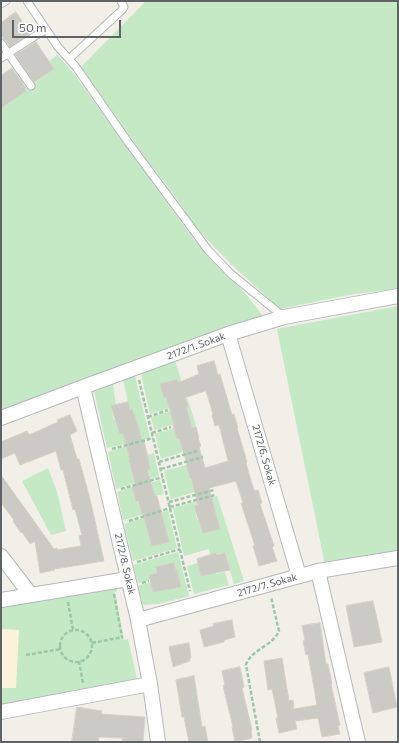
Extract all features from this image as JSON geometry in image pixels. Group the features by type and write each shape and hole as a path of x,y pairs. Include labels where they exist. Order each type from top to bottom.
{"street":[{"name":"2172/1. Sokak","path":"1,418 228,334 284,317 398,296"},
{"name":"2172/6. Sokak","path":"228,334 299,576"},
{"name":"2172/8. Sokak","path":"83,387 139,627 150,684 158,742"},
{"path":"1,556 31,595"},
{"name":"2172/7. Sokak","path":"139,627 194,605 299,576 318,571 398,558"},
{"path":"318,571 358,742"},
{"path":"1,600 31,595 127,572"},
{"path":"1,712 150,684"}],"lane":[{"path":"1,4 6,1"},
{"path":"27,1 46,29 76,67 128,142 208,250 230,274 284,317"},
{"path":"69,59 122,10 124,7 121,1"},
{"path":"1,58 46,29"},
{"path":"1,43 31,86"}],"path":[{"path":"136,368 194,605"},
{"path":"148,417 168,410"},
{"path":"152,433 171,427"},
{"path":"98,453 153,438"},
{"path":"159,462 197,451"},
{"path":"161,469 203,457"},
{"path":"108,493 163,477"},
{"path":"169,502 214,490"},
{"path":"115,525 215,495"},
{"path":"127,572 180,549"},
{"path":"260,742 246,665 250,657 274,639 279,631 268,585"},
{"path":"112,594 114,595 122,637"},
{"path":"61,602 68,601 72,630"},
{"path":"92,643 122,637 139,627"},
{"path":"72,630 80,630 85,632 89,636 92,643 89,656 84,660 68,660 64,656 61,649 63,637 66,633 72,630"},
{"path":"26,655 61,649"},
{"path":"79,661 86,696"}],"green space":[{"path":"146,1 398,1 398,289 354,294 280,309 231,264 196,228 81,67"},
{"path":"57,55 72,71 194,240 245,293 263,316 1,413 1,106 4,104 5,105 26,91 24,89 54,69 49,61"},
{"path":"398,306 398,552 325,565 277,329"},
{"path":"175,361 185,392 180,387 177,379 160,384 169,408 150,414 141,374"},
{"path":"135,376 150,438 107,448 94,391 113,384 116,405 111,407 114,420 135,421 137,420 132,410 130,410 123,380"},
{"path":"187,397 198,432 196,433 194,427 192,428 190,420 154,430 151,417 187,406 185,398"},
{"path":"174,428 183,452 161,459 155,434"},
{"path":"126,446 131,460 154,453 159,476 116,489 108,452"},
{"path":"186,465 195,492 171,499 164,471"},
{"path":"48,468 57,492 66,531 51,535 22,481"},
{"path":"160,480 164,494 155,496 150,483"},
{"path":"132,487 142,515 123,520 117,492"},
{"path":"217,496 244,581 234,584 225,553 210,555 209,549 184,556 173,508","holes":["211,501 216,515 197,520 194,506"]},
{"path":"168,510 177,548 133,561 124,524"},
{"path":"178,552 189,596 158,604 143,605 138,586 151,582 153,592 167,589 157,573 149,575 150,580 138,583 133,565"},
{"path":"198,563 201,576 215,572 216,574 225,572 229,585 194,594 187,566"},
{"path":"117,588 117,591 115,592 124,640 128,639 137,679 1,707 1,605"}],"sand":[{"path":"1,629 19,630 16,688 1,688"}],"building":[{"path":"16,12 30,33 10,47 1,35 1,23"},
{"path":"36,42 54,69 34,82 15,55"},
{"path":"12,68 26,88 24,89 26,91 1,108 1,76"},
{"path":"214,361 218,375 220,374 232,415 234,414 254,491 258,490 262,503 260,504 274,546 272,547 277,561 259,566 253,546 255,546 241,503 243,503 236,481 209,488 220,529 203,533 194,506 198,505 186,465 187,464 179,438 177,439 166,397 164,398 160,384 177,379 178,383 199,374 197,366","holes":["206,391 215,426 219,425 228,461 205,468 199,447 201,446 196,427 192,428 185,398"]},
{"path":"128,402 130,410 132,409 135,415 142,441 144,441 150,469 147,470 155,496 157,496 169,542 152,546 143,514 142,515 138,501 136,501 132,487 136,486 123,433 120,434 111,406"},
{"path":"70,415 77,431 70,435 77,459 79,459 90,499 104,561 54,569 55,570 40,573 35,541 30,544 1,503 1,475 54,549 57,548 57,550 81,546 79,536 82,535 75,509 73,510 63,470 61,470 56,451 20,465 15,453 1,459 1,442 27,431 29,435 58,422 57,420"},
{"path":"216,553 217,555 225,553 230,570 201,576 197,559"},
{"path":"174,563 181,587 153,592 149,575 157,573 156,567"},
{"path":"373,601 382,642 354,647 346,606"},
{"path":"232,620 235,637 224,640 224,642 204,647 200,630 214,626 213,624"},
{"path":"320,623 326,664 328,664 340,725 338,726 340,734 322,737 318,718 295,721 297,729 279,733 276,718 278,718 272,689 268,690 264,661 282,658 289,701 293,700 294,709 317,705 308,654 306,655 303,641 305,640 302,626"},
{"path":"189,643 191,657 190,661 173,667 169,647"},
{"path":"240,667 244,687 242,688 252,730 252,738 235,742 223,686 225,685 222,671"},
{"path":"389,667 397,707 373,713 364,673"},
{"path":"194,676 202,727 205,726 208,742 189,742 184,717 182,717 176,680"},
{"path":"77,707 102,711 101,714 145,717 143,742 122,742 123,738 99,737 98,742 72,742"}]}
